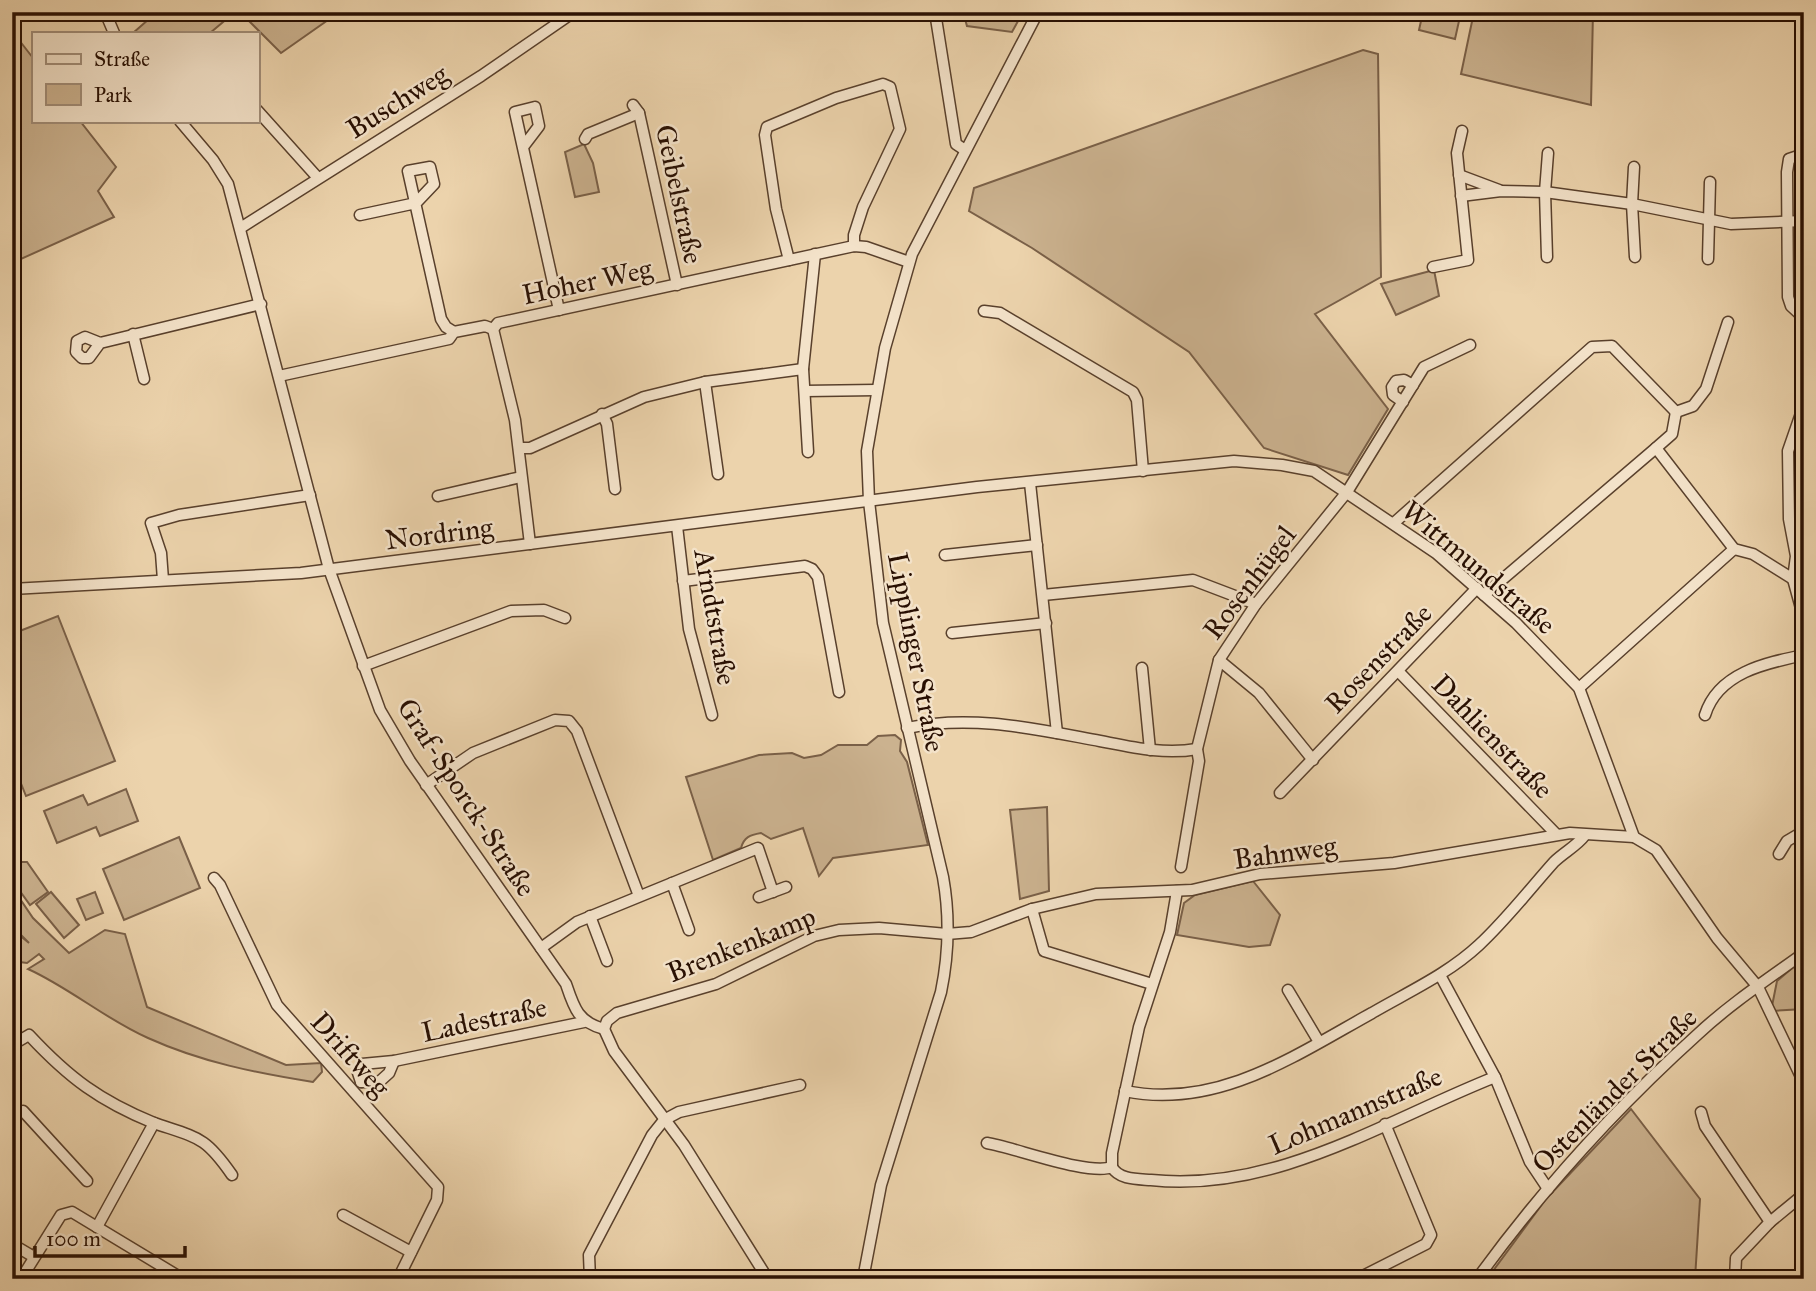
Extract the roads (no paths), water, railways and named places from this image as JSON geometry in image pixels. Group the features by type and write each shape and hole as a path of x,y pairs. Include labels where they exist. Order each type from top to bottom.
{"street":[{"path":"105,12 114,32"},
{"name":"Buschweg","path":"242,227 481,76 574,12"},
{"path":"935,12 956,144 965,150"},
{"name":"Lipplinger Straße","path":"863,1279 881,1185 941,992 947,963 947,897 883,624 869,501 867,451 876,390 888,336 909,262 1038,12"},
{"path":"789,260 776,209 765,135 768,127 836,97 883,84 890,87 900,130 863,207 854,235 854,246"},
{"name":"Geibelstraße","path":"585,139 588,134 636,109 677,285"},
{"path":"259,112 318,178"},
{"name":"Graf-Sporck-Straße","path":"181,122 213,160 228,184 242,227 329,569 380,710 426,785 566,984 575,1012 584,1021"},
{"path":"1433,267 1468,260 1457,153 1462,131"},
{"path":"523,147 559,310"},
{"path":"1547,257 1545,192 1548,153"},
{"path":"1804,154 1789,159 1788,297 1791,306 1804,318"},
{"path":"1634,167 1632,204 1635,257"},
{"path":"1459,175 1501,191"},
{"path":"1708,259 1710,182"},
{"path":"1461,196 1501,191 1545,192 1632,204 1731,224 1804,221"},
{"path":"360,215 416,203 441,319 454,332"},
{"name":"Hoher Weg","path":"279,376 449,339 454,332 485,326 493,329 498,323 854,246 866,247 909,262"},
{"path":"808,452 803,369 815,254"},
{"path":"100,343 261,304"},
{"path":"984,311 1000,313 1133,391 1137,400 1143,471"},
{"path":"1395,523 1592,347 1612,346 1676,412 1693,406 1706,389 1728,322"},
{"path":"493,329 516,420 530,544"},
{"path":"132,334 144,379"},
{"path":"1403,402 1393,395 1392,387 1396,380 1404,380 1413,385 1424,367 1470,345"},
{"path":"519,448 530,448 645,397 705,382 803,369"},
{"path":"705,382 718,474"},
{"name":"Rosenhügel","path":"1181,867 1199,761 1196,749 1219,660 1256,604 1347,492 1413,385"},
{"path":"805,391 876,390"},
{"path":"1804,405 1788,451 1789,519 1796,556 1793,579 1804,619"},
{"name":"Rosenstraße","path":"1280,793 1480,591 1672,434 1676,412"},
{"path":"602,414 607,424 615,489"},
{"path":"1656,448 1734,549 1754,554 1793,579"},
{"name":"Wittmundstraße","path":"869,501 1030,482 1258,461 1314,471 1395,523 1480,591 1516,623 1579,688 1634,837"},
{"path":"438,496 521,477"},
{"path":"1030,482 1057,733"},
{"path":"163,580 161,553 151,523 179,515 310,495"},
{"name":"Nordring","path":"12,589 329,569 869,501"},
{"name":"Arndtstraße","path":"677,526 689,629 712,715"},
{"path":"945,555 1037,545"},
{"path":"1579,688 1734,549"},
{"path":"683,581 805,566 812,569 818,577 839,692"},
{"path":"1043,594 1193,580 1256,604"},
{"path":"363,666 511,611 544,610 565,618"},
{"path":"952,633 1046,623"},
{"path":"1705,715 1712,695 1735,677 1769,662 1804,654"},
{"path":"1219,660 1259,693 1313,760"},
{"path":"1142,668 1150,750"},
{"name":"Dahlienstraße","path":"1398,671 1556,834"},
{"path":"426,785 473,753 555,720 569,721 577,730 639,896"},
{"path":"906,728 939,721 997,723 1150,750 1196,749"},
{"path":"1779,855 1787,841 1804,831"},
{"name":"Bahnweg","path":"947,934 989,928 1032,909 1096,894 1177,891 1215,886 1260,874 1394,863 1556,834 1634,837"},
{"path":"1125,1091 1140,1094 1216,1087 1263,1074 1440,975 1478,945 1585,835"},
{"path":"1634,837 1657,850 1717,938 1758,987 1804,1083"},
{"path":"541,948 590,916 758,848 773,892"},
{"name":"Driftweg","path":"214,878 220,885 277,1005 357,1086 438,1187 437,1200 398,1279"},
{"path":"672,883 690,930"},
{"path":"759,897 786,887"},
{"path":"1112,1167 1139,1027 1170,932 1177,891"},
{"path":"1032,909 1044,951 1152,984"},
{"path":"590,916 607,961"},
{"name":"Brenkenkamp","path":"604,1029 607,1021 617,1013 716,984 814,936 848,928 947,934"},
{"name":"Ostenländer Straße","path":"1477,1279 1548,1189 1681,1049 1804,953"},
{"path":"1440,975 1495,1077 1530,1163 1548,1189"},
{"path":"1288,990 1319,1042"},
{"path":"584,1021 604,1029 614,1051 684,1145 765,1276 772,1279"},
{"name":"Ladestraße","path":"394,1061 389,1073 379,1082 357,1086 362,1064 394,1061 584,1021"},
{"path":"12,1045 29,1035 79,1085 116,1107 204,1141 213,1147 232,1175"},
{"name":"Lohmannstraße","path":"987,1143 1082,1168 1100,1170 1112,1167 1123,1176 1168,1181 1257,1174 1284,1167 1495,1077"},
{"path":"590,1279 589,1255 652,1135 664,1120 679,1112 800,1085"},
{"path":"23,1111 87,1181"},
{"path":"1701,1112 1705,1126 1770,1222"},
{"path":"97,1227 154,1123"},
{"path":"1357,1279 1426,1244 1431,1235 1385,1124"},
{"path":"1735,1279 1736,1258 1770,1222 1804,1194"},
{"path":"21,1279 61,1215 72,1212 183,1279"},
{"path":"343,1215 411,1252"},
{"path":"12,1244 34,1258"},
{"path":"863,1279 871,1279"}]}
